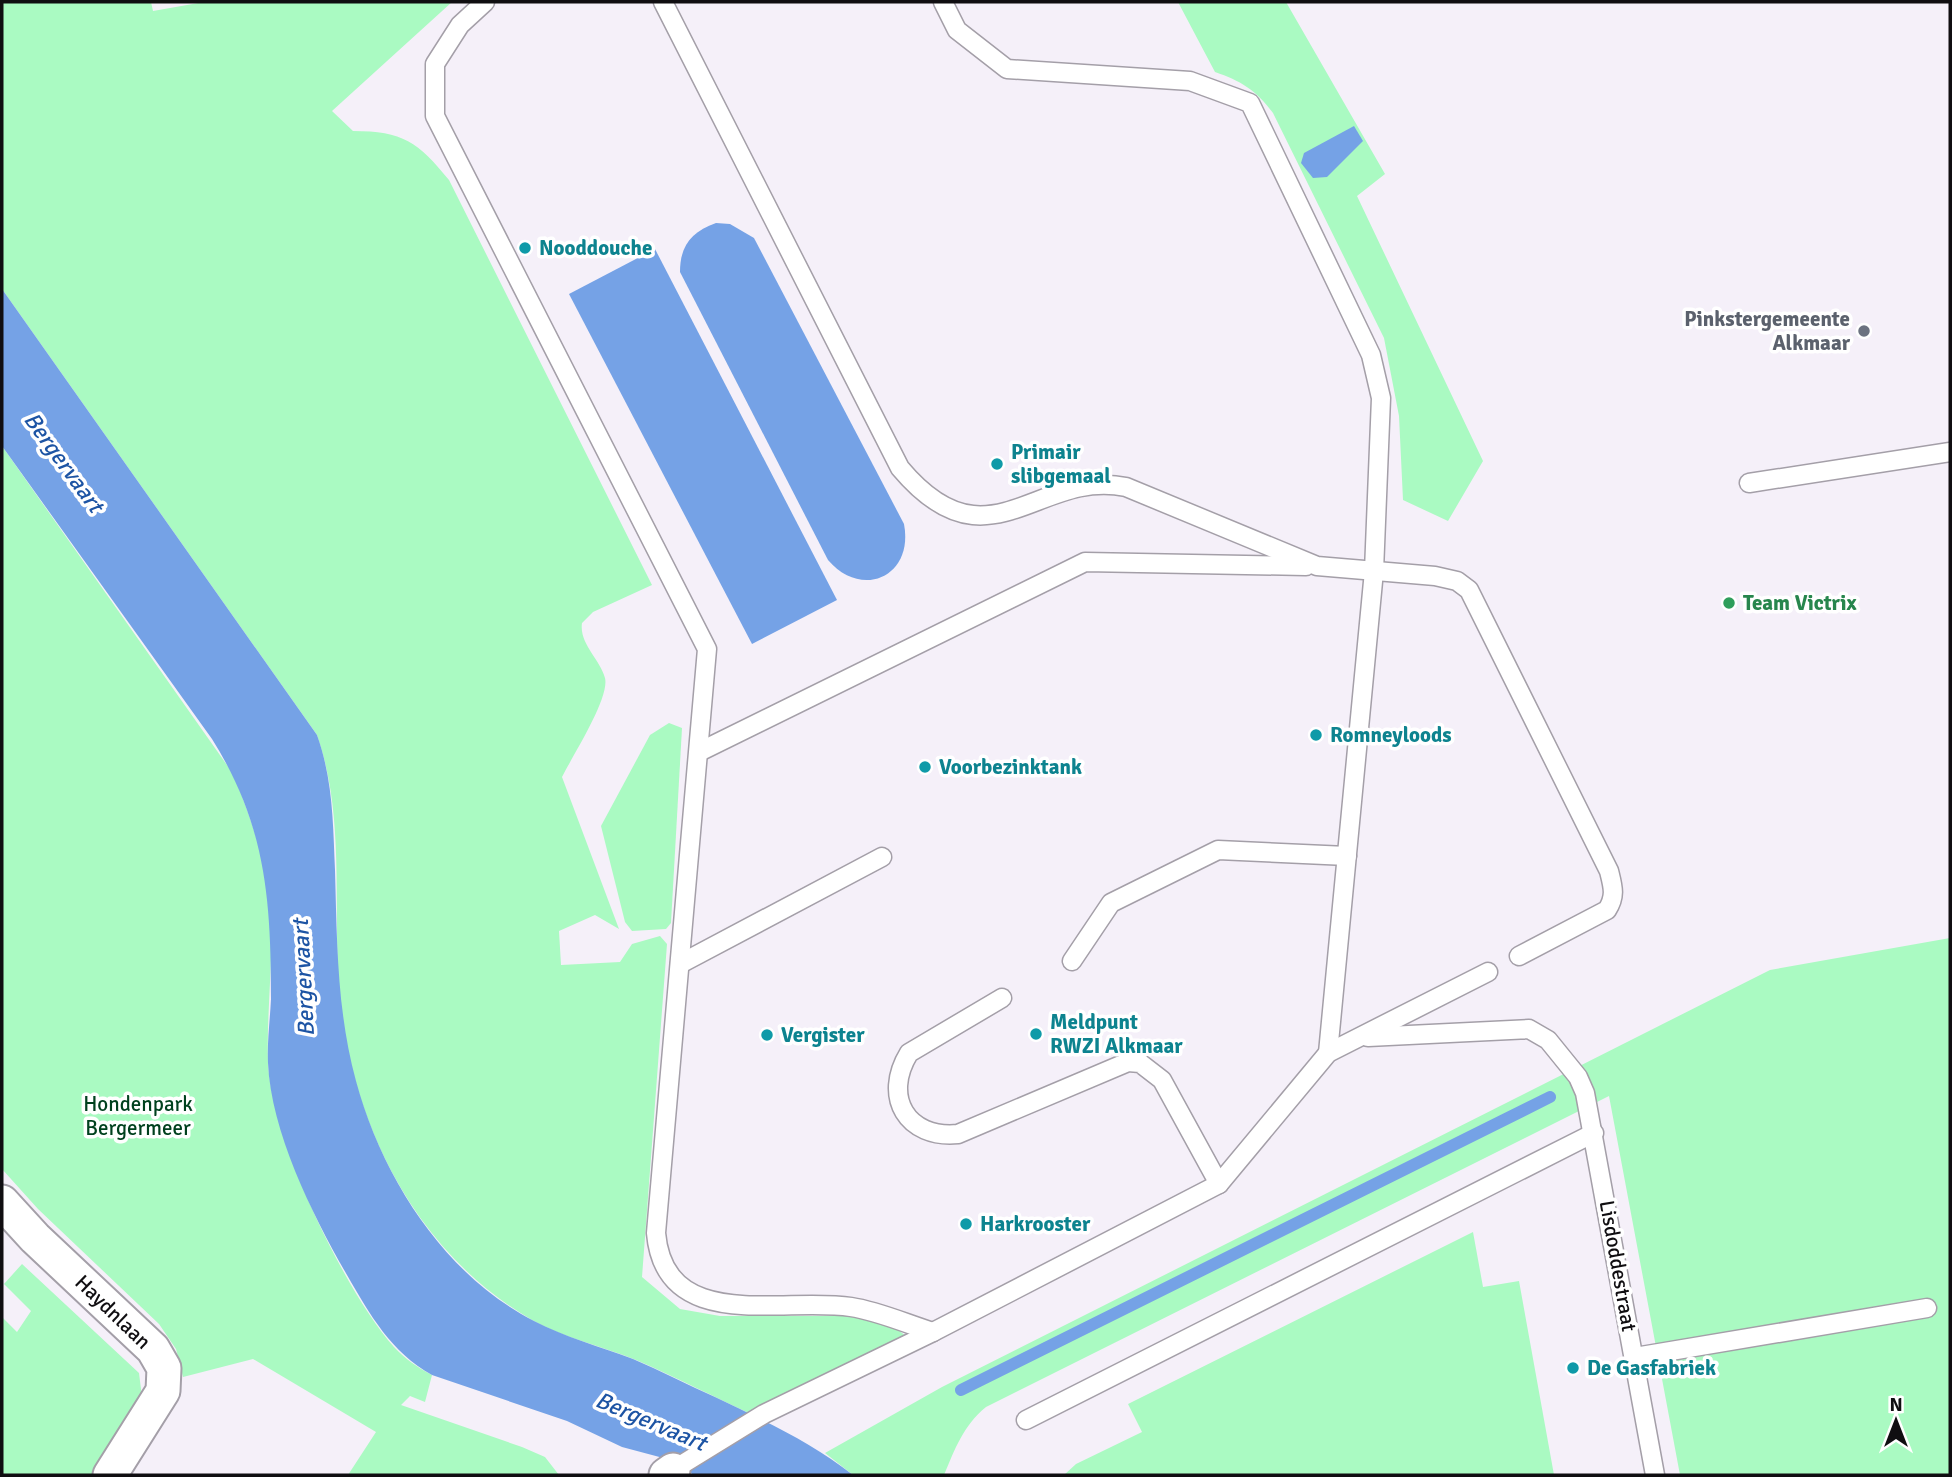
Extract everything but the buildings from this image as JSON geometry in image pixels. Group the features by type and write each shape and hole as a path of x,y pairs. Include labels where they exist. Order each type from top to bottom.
{"street":[{"name":"Haydnlaan","path":"2,1202 35,1238 153,1349 164,1368 163,1391 110,1475"}],"lane":[{"path":"485,2 460,25 435,64 435,116 707,649 656,1234 657,1255 669,1275 690,1293 716,1304 851,1307 933,1332"},
{"path":"663,2 900,468 919,490 943,506 976,515 1010,512 1092,485 1126,487 1317,566"},
{"path":"943,2 957,30 1007,69 1190,81 1250,103 1371,355 1381,398 1374,571 1328,1054"},
{"path":"1749,484 1950,452"},
{"path":"699,752 1085,562 1317,566 1435,576 1457,581 1469,590 1609,871 1614,889 1607,910 1519,956"},
{"path":"1072,961 1111,903 1218,850 1347,856"},
{"path":"680,964 882,857"},
{"path":"669,1473 764,1414 933,1332 1219,1184 1328,1054 1488,972"},
{"path":"1002,998 909,1054 901,1068 897,1085 899,1101 916,1125 944,1136 958,1134 1129,1062 1140,1063 1162,1080 1219,1184"},
{"name":"Lisdoddestraat","path":"1359,1038 1529,1029 1548,1040 1578,1077 1585,1093 1594,1133 1655,1475"},
{"path":"1026,1420 1594,1133"},
{"path":"1635,1357 1927,1308"}],"green space":[{"path":"2,2 151,2 153,11 204,2 452,2 332,111 353,131 385,133 408,141 428,156 449,180 652,585 593,612 582,623 584,638 605,678 605,687 596,713 562,777 619,929 595,915 559,931 561,965 620,962 632,944 660,936 667,944 642,1277 680,1309 720,1316 846,1316 890,1324 906,1336 755,1416 636,1360 557,1332 532,1320 490,1292 454,1258 422,1220 395,1178 373,1132 356,1085 345,1036 337,955 335,828 326,765 317,735 2,289"},
{"path":"1178,2 1286,2 1385,174 1357,196 1483,461 1448,521 1403,500 1399,416 1384,338 1273,113 1247,87 1215,72"},
{"name":"Hondenpark Bergermeer","path":"2,446 234,775 257,841 270,904 268,1062 272,1093 296,1170 333,1252 374,1322 394,1347 432,1375 425,1402 410,1396 401,1405 545,1457 559,1475 348,1475 376,1432 253,1359 183,1377 176,1349 159,1324 38,1209 2,1169"},
{"path":"669,723 682,728 671,923 666,929 632,931 625,922 601,826 650,735"},
{"path":"1950,938 1950,1475 1680,1475 1609,1096 986,1407 966,1430 944,1475 853,1475 825,1453 942,1387 1770,970"},
{"path":"1473,1232 1483,1287 1519,1281 1554,1475 1064,1475 1076,1464 1142,1432 1128,1404"},
{"path":"22,1264 139,1373 142,1397 94,1475 2,1475 2,1317 17,1332 31,1311 4,1284"}],"water":[{"path":"1354,126 1363,141 1327,177 1313,178 1301,163 1304,153"},
{"path":"716,223 730,224 754,238 904,524 905,542 901,557 893,569 883,576 870,580 856,579 841,572 828,560 680,272 682,255 689,241 700,231"},
{"path":"655,249 837,600 752,644 569,294"},
{"name":"Bergervaart","path":"2,289 317,735 331,802 339,976 350,1055 367,1117 382,1153 421,1220 472,1278 534,1321 633,1359 751,1414 804,1442 853,1475 694,1475 667,1459 622,1447 567,1421 432,1375 393,1344 373,1318 334,1252 308,1200 285,1145 277,1117 268,1063 271,999 267,896 262,864 244,802 212,739 2,446"}],"waterway":[{"path":"961,1390 1550,1097"}],"place":[{"name":"Nooddouche","path":"525,248"},
{"name":"Pinkstergemeente Alkmaar","path":"1864,331"},
{"name":"Primair slibgemaal","path":"997,464"},
{"name":"Team Victrix","path":"1729,603"},
{"name":"Romneyloods","path":"1316,735"},
{"name":"Voorbezinktank","path":"925,767"},
{"name":"Meldpunt RWZI Alkmaar","path":"1036,1034"},
{"name":"Vergister","path":"767,1035"},
{"name":"Harkrooster","path":"966,1224"},
{"name":"De Gasfabriek","path":"1573,1368"}]}
